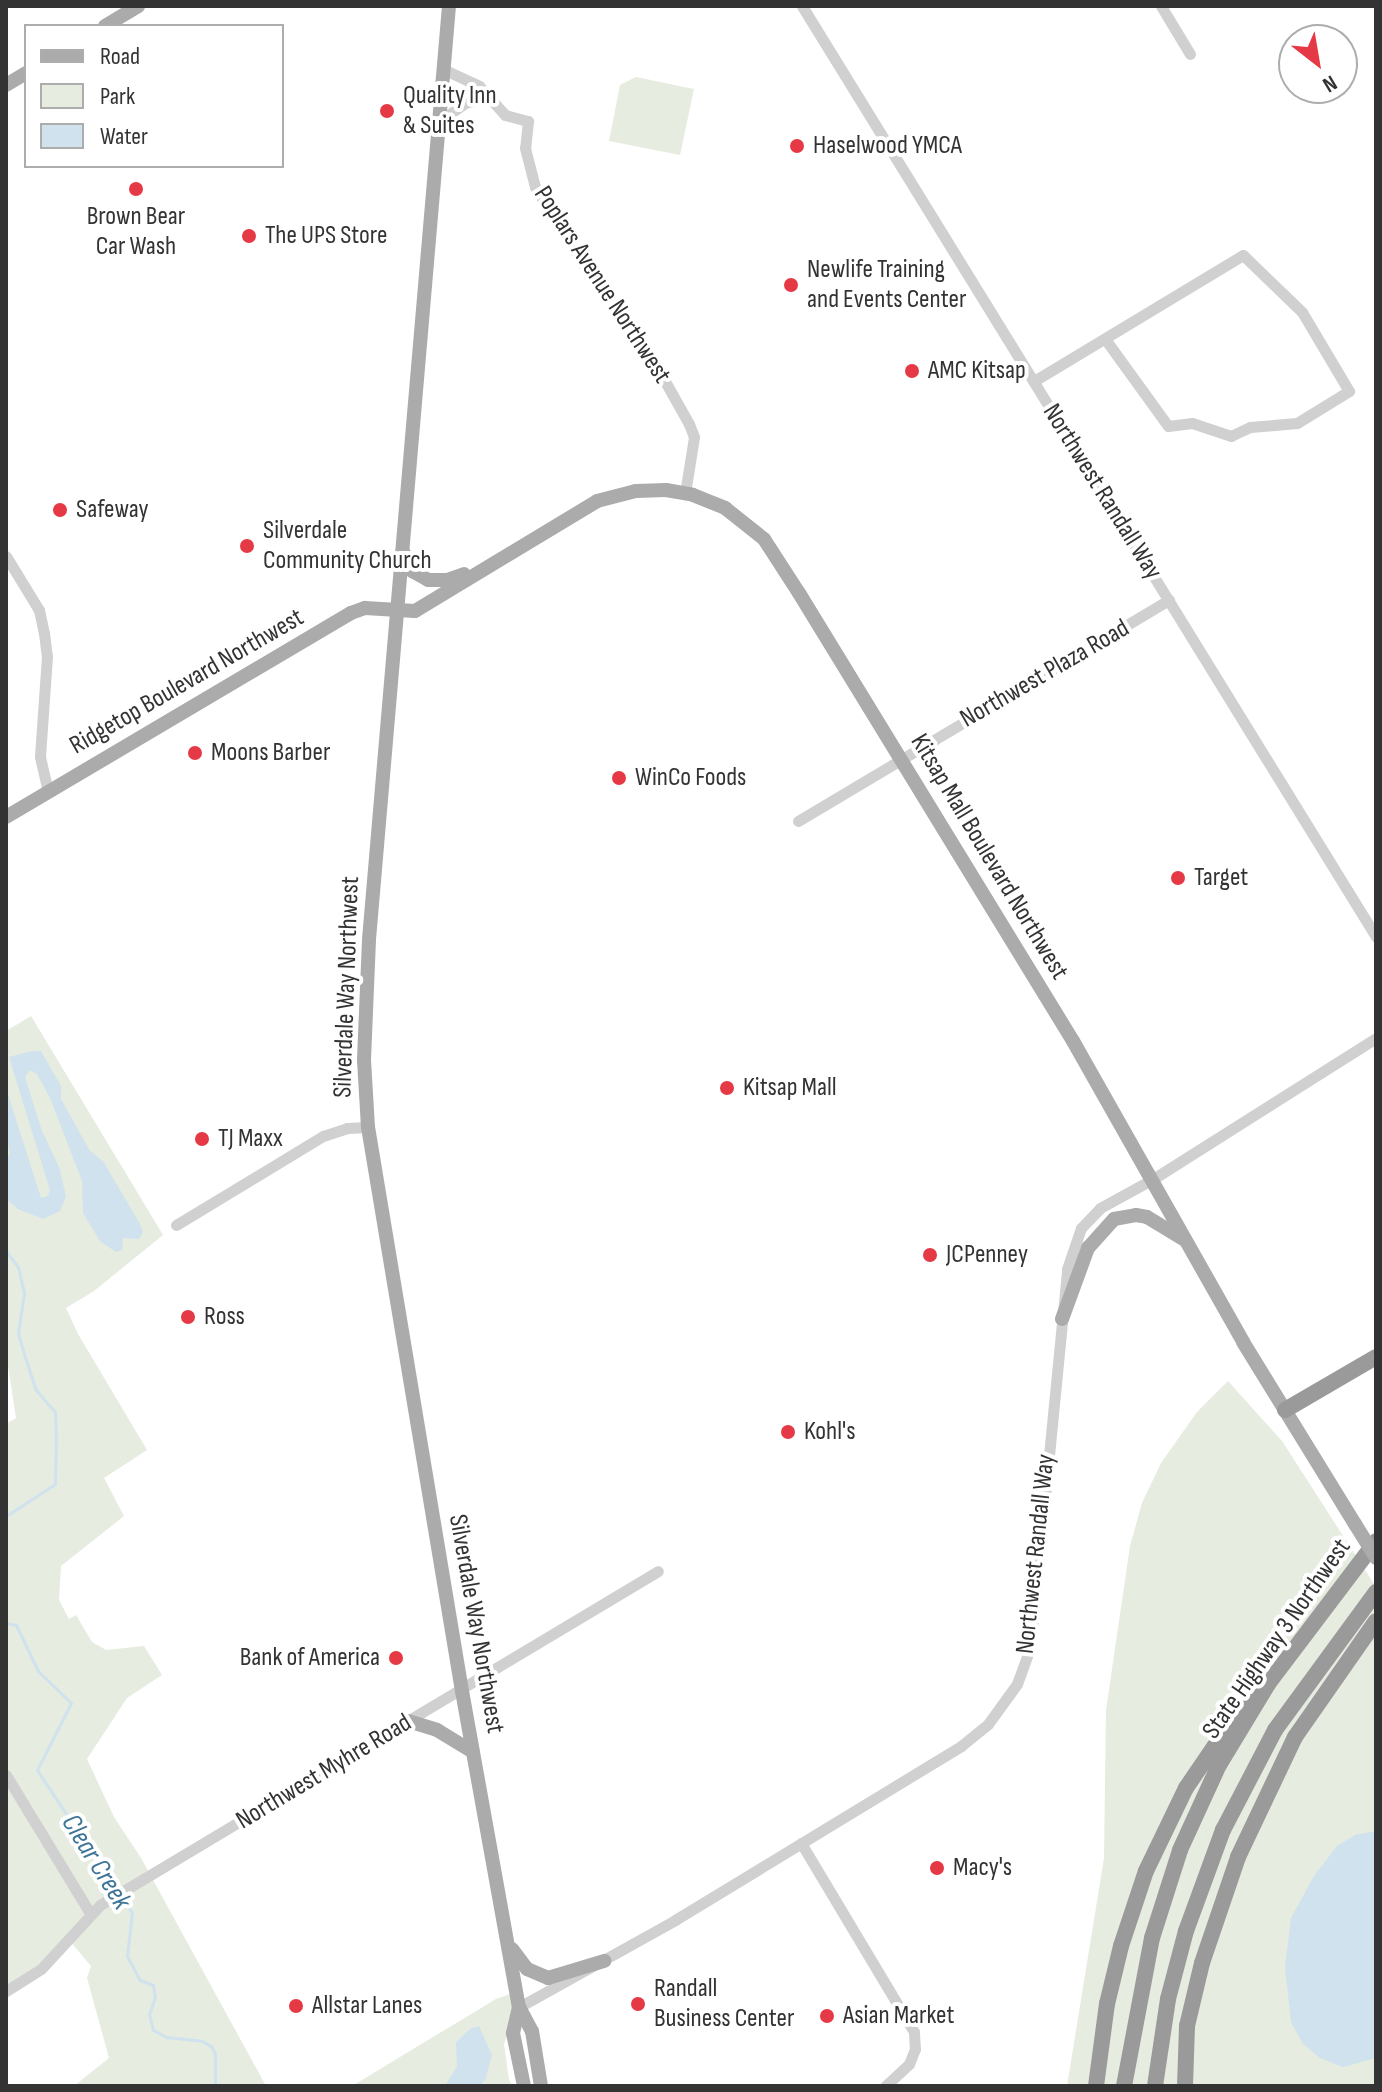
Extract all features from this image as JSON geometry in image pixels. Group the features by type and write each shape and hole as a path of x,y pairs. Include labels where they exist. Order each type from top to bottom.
{"highway":[{"path":"1285,1410 1376,1357"},
{"name":"State Highway 3 Northwest","path":"1124,2086 1140,1986 1180,1850 1229,1745 1325,1604 1376,1541"},
{"name":"State Highway 3 Northwest","path":"1155,2086 1168,1999 1186,1931 1223,1830 1275,1730 1376,1592"},
{"path":"1096,2086 1107,2004 1121,1946 1146,1871 1165,1827 1209,1749 1325,1604"},
{"path":"1185,2086 1187,2026 1202,1963 1238,1857 1295,1737 1376,1621"}],"main road":[{"path":"108,24 138,6"},
{"name":"Silverdale Way Northwest","path":"449,6 369,940 364,1038 368,1127 462,1691 519,2007 532,2031 541,2086"},
{"path":"6,85 24,74"},
{"name":"Kitsap Mall Boulevard Northwest","path":"398,612 419,608 603,499 650,490 685,493 731,512 764,539 1073,1041 1285,1410 1376,1558"},
{"path":"403,552 412,571 428,580 447,580 494,562"},
{"name":"Ridgetop Boulevard Northwest","path":"6,817 351,613 365,608 398,612"},
{"path":"1062,1319 1088,1248 1114,1219 1136,1215 1147,1217 1187,1242"},
{"path":"408,1721 437,1730 473,1752"},
{"path":"504,1930 517,1958 540,1977 557,1977 604,1961"},
{"name":"Silverdale Way Northwest","path":"519,2007 513,2033 524,2086"}],"street":[{"name":"Northwest Randall Way","path":"802,6 1376,937"},
{"path":"1161,6 1190,54"},
{"name":"Poplars Avenue Northwest","path":"445,70 479,86 505,115 528,121 525,148 535,187 591,277 643,342 683,411 694,437 685,493"},
{"path":"441,120 465,103 487,97"},
{"path":"1034,381 1243,255 1302,312 1349,391 1297,423 1250,427 1231,436 1192,423 1168,426 1105,339"},
{"path":"6,556 39,610 44,633 47,656 40,757 48,791"},
{"name":"Northwest Plaza Road","path":"798,821 1169,600"},
{"name":"Northwest Randall Way","path":"519,2007 604,1961 801,1843 961,1746 988,1724 1017,1684 1030,1649 1067,1269 1081,1228 1100,1208 1153,1179 1376,1038"},
{"path":"176,1225 323,1136 341,1129 368,1127"},
{"name":"Northwest Myhre Road","path":"6,1991 41,1969 90,1913 112,1898 658,1571"},
{"path":"6,1775 90,1913"},
{"path":"801,1843 914,2032 915,2049 909,2064 885,2086"}],"green space":[{"path":"636,77 694,89 680,155 609,141 620,85"},
{"path":"31,1016 163,1235 94,1291 66,1308 78,1334 147,1450 104,1478 124,1516 61,1566 59,1600 69,1619 76,1615 92,1642 106,1650 144,1646 162,1675 127,1698 87,1759 114,1817 141,1858 266,2086 74,2086 109,2058 87,1978 91,1966 69,1940 6,1991 6,1424 16,1418 6,1353 6,1031"},
{"path":"1228,1381 1282,1441 1376,1587 1376,2086 1067,2086 1104,1858 1106,1710 1130,1546 1142,1503 1161,1463 1197,1412"},
{"path":"516,1992 519,2007 504,2044 509,2080 513,2086 352,2086 496,1999"}],"water":[{"path":"41,1051 61,1086 61,1099 90,1151 103,1161 140,1224 143,1232 139,1239 123,1238 122,1250 116,1252 100,1241 83,1213 82,1181 50,1098 37,1074 30,1070 25,1077 42,1131 59,1167 66,1196 60,1211 43,1219 18,1209 6,1199 6,1160 10,1153 6,1136 6,1088 41,1198 48,1196 50,1190 9,1057"},
{"path":"1376,1831 1376,2058 1343,2067 1320,2058 1303,2044 1291,2022 1285,1967 1291,1918 1314,1876 1337,1846 1355,1835"},
{"path":"479,2026 492,2055 486,2078 480,2086 445,2086 457,2066 456,2042 470,2029"}],"waterway":[{"name":"Clear Creek","path":"6,1251 18,1267 24,1293 18,1333 36,1390 55,1412 56,1435 55,1484 6,1516"},
{"name":"Clear Creek","path":"6,1623 16,1625 38,1671 71,1703 37,1770 117,1891"},
{"name":"Clear Creek","path":"121,1897 132,1913 127,1956 140,1980 153,1985 155,1997 149,2014 153,2030 166,2037 202,2041 211,2046 215,2054 215,2086"}],"place":[{"name":"Quality Inn & Suites","path":"387,111"},
{"name":"Haselwood YMCA","path":"797,146"},
{"name":"Brown Bear Car Wash","path":"136,189"},
{"name":"The UPS Store","path":"249,236"},
{"name":"Newlife Training and Events Center","path":"791,285"},
{"name":"AMC Kitsap","path":"912,371"},
{"name":"Safeway","path":"60,510"},
{"name":"Silverdale Community Church","path":"247,546"},
{"name":"Moons Barber","path":"195,753"},
{"name":"WinCo Foods","path":"619,778"},
{"name":"Target","path":"1178,878"},
{"name":"Kitsap Mall","path":"727,1088"},
{"name":"TJ Maxx","path":"202,1139"},
{"name":"JCPenney","path":"930,1255"},
{"name":"Ross","path":"188,1317"},
{"name":"Kohl's","path":"788,1432"},
{"name":"Bank of America","path":"396,1658"},
{"name":"Macy's","path":"937,1868"},
{"name":"Randall Business Center","path":"638,2004"},
{"name":"Allstar Lanes","path":"296,2006"},
{"name":"Asian Market","path":"827,2016"}]}
